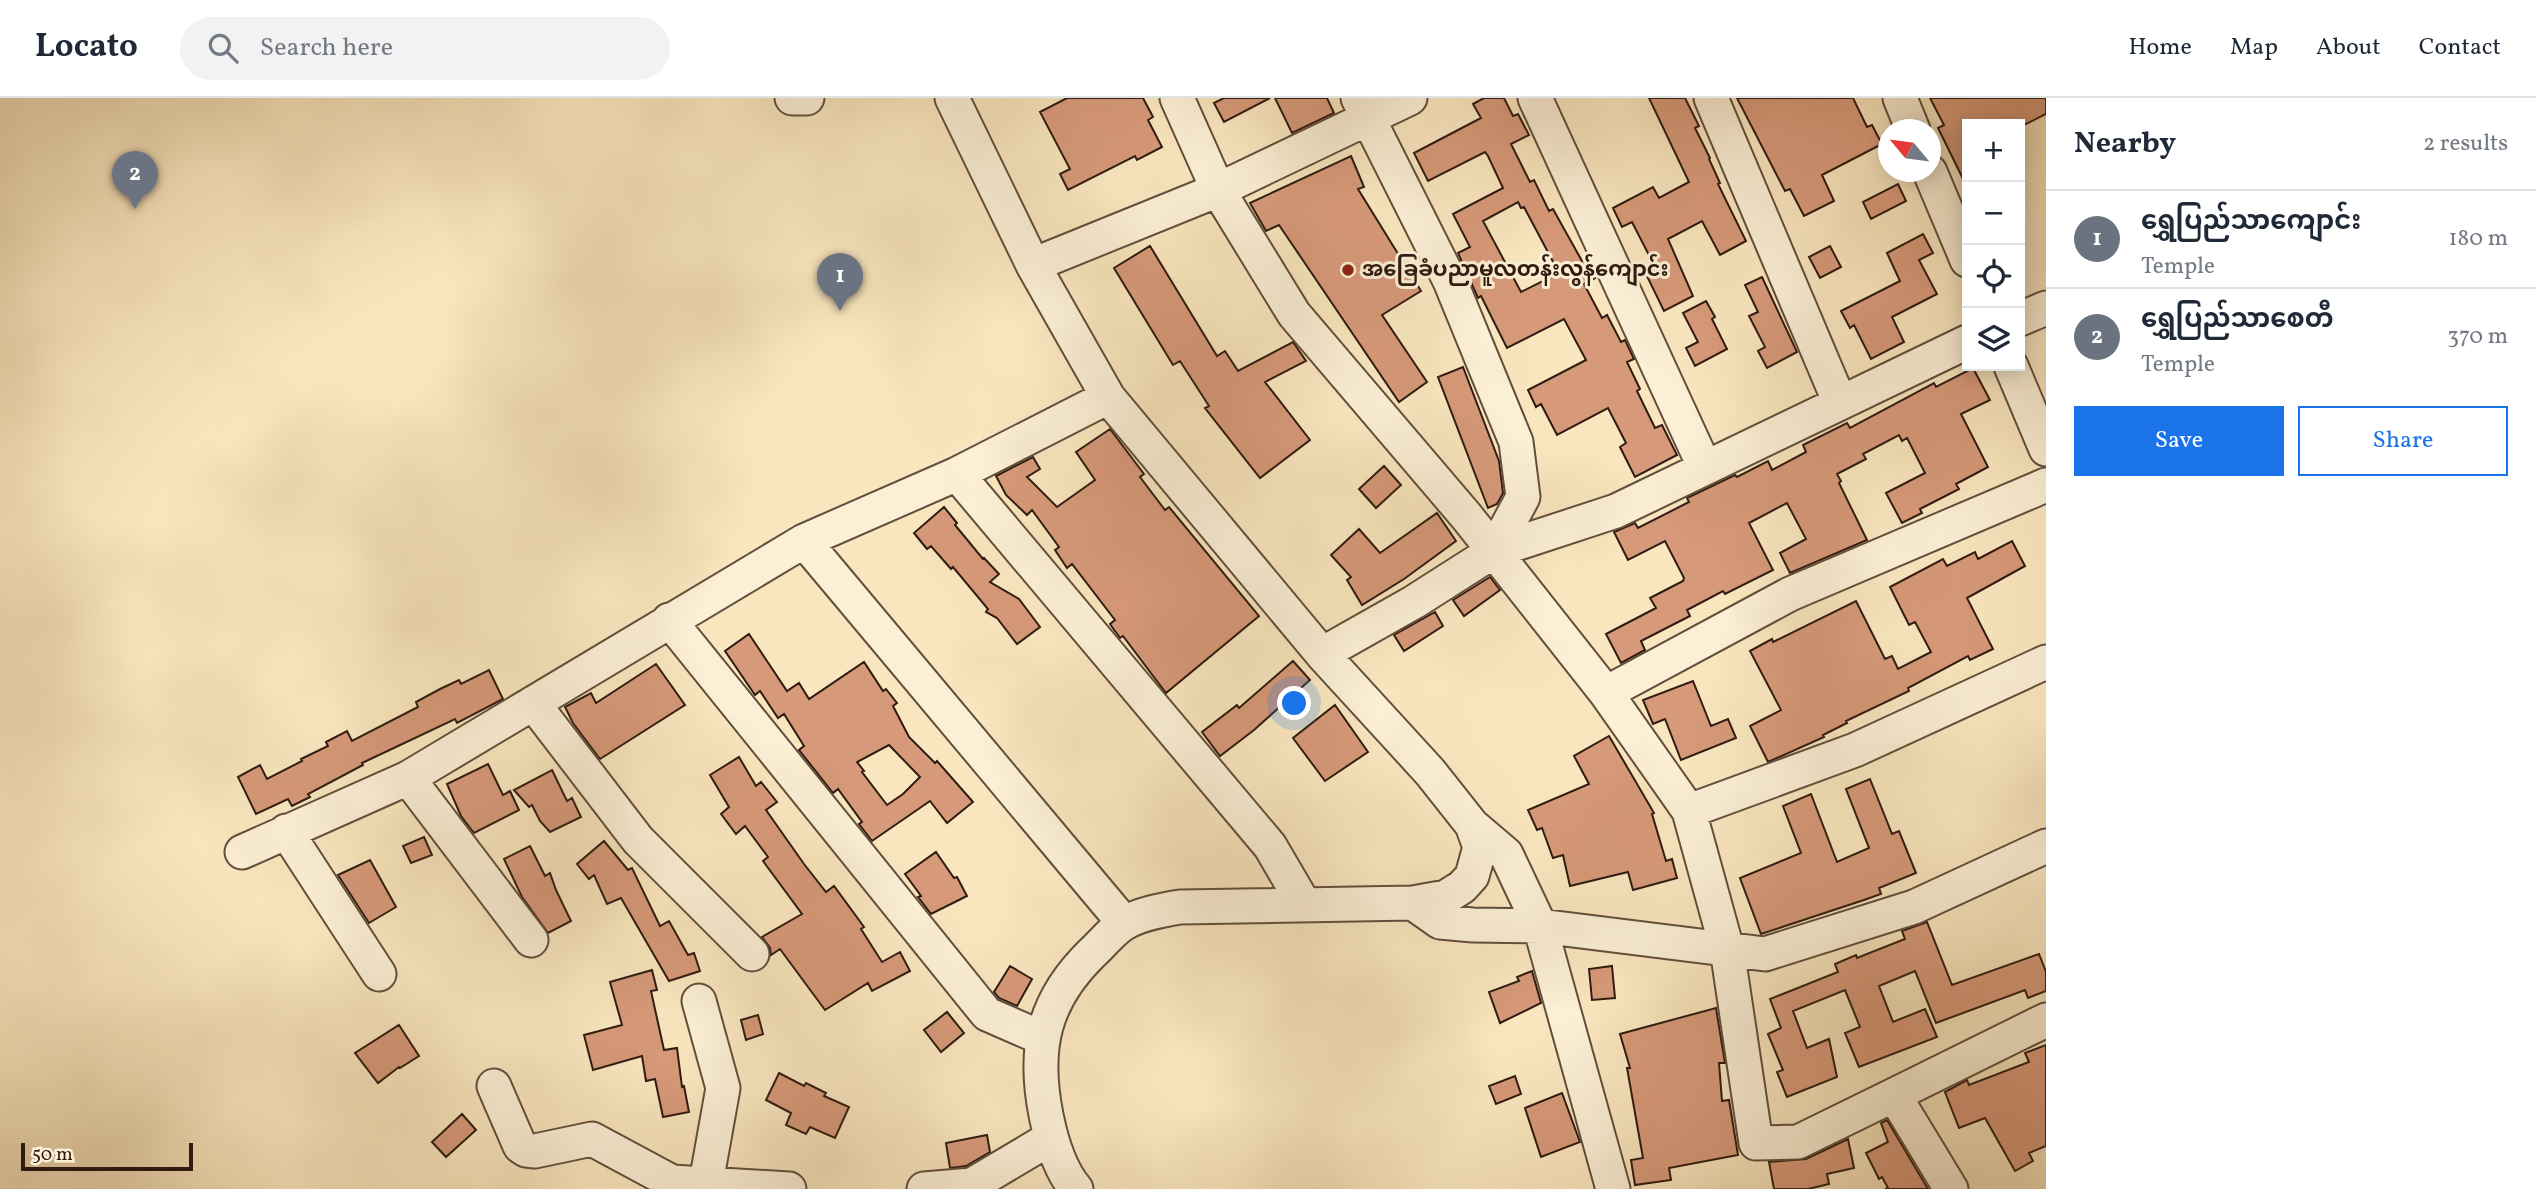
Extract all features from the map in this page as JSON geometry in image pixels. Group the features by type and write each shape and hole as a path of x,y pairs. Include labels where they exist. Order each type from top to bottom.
{"street":[{"path":"792,98 807,98"},
{"path":"952,98 1033,265 1108,397 1322,654 1430,772 1472,825 1506,854 1540,926 1613,1189"},
{"path":"1177,98 1218,190 1294,314 1494,551 1606,693 1689,811 1727,949 1756,1143 1798,1142 2046,1020"},
{"path":"1033,265 1218,190 1363,108 1410,98"},
{"path":"1535,98 1704,468"},
{"path":"1711,98 1840,403"},
{"path":"1900,98 1909,119"},
{"path":"1363,108 1450,281 1516,442 1523,496 1494,551"},
{"path":"1934,182 1962,248"},
{"path":"2025,317 2046,308"},
{"path":"1322,654 1414,602 1494,551 1616,511 1962,344"},
{"path":"2013,371 2046,449"},
{"path":"242,852 408,778 804,541 957,474 1108,397"},
{"path":"957,474 1270,846 1304,904"},
{"path":"1606,693 1790,594 2046,485"},
{"path":"804,541 1124,923"},
{"path":"669,620 987,1013 1042,1038"},
{"path":"1689,811 1855,750 2046,662"},
{"path":"533,703 638,840 752,954"},
{"path":"408,778 531,940"},
{"path":"1076,1189 1069,1180 1051,1138 1042,1094 1042,1038 1053,1002 1074,971 1124,923 1157,911 1180,907 1413,903 1446,897 1462,887 1472,876 1480,847 1472,825"},
{"path":"286,831 379,974"},
{"path":"1413,903 1440,922 1540,926 1765,954 1914,907 2046,846"},
{"path":"699,1001 723,1088 706,1183"},
{"path":"494,1086 520,1146 526,1150 535,1151 592,1139 669,1185 706,1183 789,1189"},
{"path":"1894,1095 1951,1189"},
{"path":"923,1189 972,1185 1051,1138"}],"building":[{"path":"1067,98 1143,98 1153,117 1148,120 1162,147 1137,160 1135,156 1068,190 1060,174 1070,169 1040,112"},
{"path":"1224,98 1270,98 1224,122 1214,103"},
{"path":"1275,98 1327,98 1334,113 1292,133"},
{"path":"1484,98 1504,98 1513,116 1518,114 1529,135 1511,144 1530,182 1534,180 1549,211 1553,209 1582,261 1585,259 1595,278 1584,284 1602,318 1607,315 1621,342 1625,340 1634,359 1627,362 1640,389 1637,391 1655,428 1662,425 1677,455 1635,477 1620,447 1626,443 1608,408 1557,435 1541,404 1536,407 1528,390 1586,360 1564,319 1507,348 1481,296 1478,298 1458,253 1470,247 1453,214 1503,188 1488,156 1485,152 1428,181 1414,153 1481,118 1473,104","holes":["1518,202 1521,208 1524,207 1559,273 1521,292 1483,221"]},
{"path":"1649,98 1685,98 1699,126 1695,128 1710,158 1720,183 1718,184 1746,241 1720,255 1702,221 1668,239 1693,296 1664,311 1643,268 1653,263 1632,222 1622,227 1613,208 1653,187 1659,198 1689,182"},
{"path":"1737,98 1853,98 1867,127 1872,125 1878,136 1878,146 1822,175 1834,201 1804,216 1790,189 1785,191"},
{"path":"1930,98 2046,98 2046,114 2026,124 2025,119 1962,119 1962,177 1941,134 1941,126 1944,125"},
{"path":"1351,156 1364,187 1358,189 1421,291 1382,315 1427,382 1399,402 1279,225 1266,231 1250,203"},
{"path":"1898,184 1906,201 1871,219 1863,202"},
{"path":"1923,234 1933,253 1919,260 1937,294 1892,317 1904,342 1871,359 1854,325 1850,328 1841,311 1900,281 1887,253"},
{"path":"1150,246 1217,356 1225,351 1238,371 1293,342 1306,361 1265,382 1310,440 1260,478 1205,408 1209,406 1180,361 1173,365 1114,268"},
{"path":"1830,246 1841,267 1820,278 1809,257"},
{"path":"1762,277 1797,352 1767,368 1758,351 1765,347 1749,316 1758,312 1745,285"},
{"path":"1706,301 1727,349 1695,366 1686,348 1698,342 1683,313"},
{"path":"1463,367 1499,461 1503,493 1497,504 1488,508 1438,377"},
{"path":"1967,371 1975,371 1990,400 1961,414 1988,467 1956,484 1959,489 1920,509 1922,513 1902,523 1886,493 1925,473 1907,438 1902,441 1899,435 1863,454 1866,459 1837,474 1867,540 1790,573 1780,553 1806,539 1787,503 1749,523 1773,570 1687,610 1690,616 1641,641 1645,650 1621,663 1606,634 1656,608 1650,598 1684,578 1665,541 1628,560 1614,532 1635,523 1638,528 1689,502 1687,498 1768,461 1772,470 1806,452 1803,445 1847,423 1850,428 1934,383 1936,387"},
{"path":"1110,429 1144,474 1140,477 1165,510 1169,507 1259,616 1166,693 1123,636 1120,638 1110,624 1115,620 1072,564 1067,568 1055,550 1059,547 1032,510 1027,515 1006,495 996,476 1033,457 1040,469 1027,477 1057,507 1095,480 1076,452"},
{"path":"1384,466 1401,485 1376,508 1359,489"},
{"path":"944,507 957,523 955,525 999,574 990,582 1019,599 1040,627 1017,644 997,618 986,612 988,609 953,567 951,569 931,546 927,549 914,533"},
{"path":"1437,513 1456,541 1404,579 1362,605 1347,580 1351,577 1331,555 1359,529 1380,553"},
{"path":"2012,541 2025,566 1967,598 1993,649 1970,660 1968,656 1908,688 1909,691 1846,721 1847,723 1823,735 1824,737 1768,762 1750,726 1781,710 1750,651 1856,601 1885,659 1892,656 1898,669 1931,652 1915,622 1909,625 1890,587 1943,559 1947,566 1975,552 1978,559"},
{"path":"1490,577 1500,590 1464,616 1453,600"},
{"path":"1435,612 1443,626 1404,651 1394,635"},
{"path":"749,634 787,691 799,683 809,699 864,662 883,691 886,689 897,703 893,706 909,737 935,763 937,761 973,802 947,823 930,801 872,841 838,789 833,793 799,750 804,746 784,714 778,718 760,691 755,695 725,651","holes":["889,745 920,777 887,805 857,762"]},
{"path":"1293,661 1310,680 1220,756 1202,732 1237,705 1239,708"},
{"path":"656,664 685,705 600,759 573,723 565,707 591,693 596,703"},
{"path":"489,670 503,699 457,723 455,719 362,763 363,765 308,794 310,797 292,806 288,799 256,814 238,777 260,765 267,779 328,746 326,742 347,731 352,741 418,707 416,702 440,689 459,680 461,684"},
{"path":"1693,681 1711,726 1728,719 1736,738 1681,760 1665,719 1653,724 1643,700"},
{"path":"1335,705 1368,752 1325,781 1293,738"},
{"path":"1609,736 1654,813 1652,814 1666,861 1672,859 1677,878 1633,890 1628,872 1570,886 1563,855 1553,858 1542,828 1537,830 1528,810 1589,784 1574,756"},
{"path":"739,757 756,786 761,782 777,802 766,810 826,892 834,886 864,927 861,929 882,962 900,952 910,971 872,991 868,983 825,1010 780,949 771,955 770,948 762,937 802,914 763,861 768,857 745,826 736,834 721,814 729,807 710,775"},
{"path":"488,764 503,795 510,791 519,810 474,833 461,816 447,784"},
{"path":"552,770 567,801 572,798 581,817 550,832 540,821 532,805 529,807 514,790"},
{"path":"1870,779 1892,834 1899,831 1916,873 1879,888 1881,894 1761,934 1740,878 1801,853 1783,806 1811,794 1837,862 1869,848 1846,789"},
{"path":"424,837 432,855 411,863 403,846"},
{"path":"604,841 628,870 632,868 660,926 669,921 688,955 694,953 700,971 669,981 621,898 607,904 594,875 589,879 577,864"},
{"path":"530,846 545,876 550,873 571,921 548,933 522,897 504,859"},
{"path":"936,852 954,878 957,877 967,896 931,914 905,874"},
{"path":"370,860 396,907 369,923 338,875"},
{"path":"1927,922 1952,985 2039,954 2046,972 2046,991 2028,998 2025,990 1936,1023 1915,971 1879,986 1893,1022 1925,1009 1937,1037 1859,1067 1845,1033 1860,1027 1845,990 1793,1011 1807,1048 1829,1039 1837,1077 1787,1097 1777,1072 1783,1070 1768,1034 1781,1028 1770,999 1838,972 1835,964 1905,939 1902,931"},
{"path":"1010,966 1032,979 1017,1006 999,998 994,992"},
{"path":"1612,966 1615,998 1592,1000 1589,969"},
{"path":"652,970 657,990 651,991 664,1050 677,1048 682,1087 684,1086 689,1112 663,1117 655,1079 646,1081 642,1056 593,1070 584,1035 622,1025 610,982"},
{"path":"1532,971 1541,1003 1500,1023 1489,992 1519,981 1517,977"},
{"path":"1716,1008 1725,1063 1719,1063 1722,1101 1729,1100 1738,1155 1669,1168 1671,1180 1635,1185 1631,1160 1643,1158 1627,1068 1630,1068 1620,1034"},
{"path":"947,1012 964,1033 941,1052 924,1030"},
{"path":"758,1015 763,1034 746,1040 741,1020"},
{"path":"399,1025 419,1056 378,1083 355,1053"},
{"path":"2046,1045 2046,1146 2029,1153 2033,1161 2015,1171 1985,1118 1959,1128 1945,1092 1967,1080 1969,1085 2029,1062 2025,1053"},
{"path":"779,1073 804,1086 806,1083 826,1093 824,1096 849,1107 835,1138 810,1127 806,1134 786,1125 791,1113 766,1100"},
{"path":"1515,1076 1521,1094 1496,1104 1489,1086"},
{"path":"1562,1093 1580,1142 1541,1157 1525,1108"},
{"path":"462,1114 476,1130 446,1157 432,1142"},
{"path":"1887,1120 1928,1189 1885,1189 1888,1188 1882,1177 1879,1179 1866,1153 1888,1142 1881,1123"},
{"path":"987,1135 990,1152 966,1166 950,1168 946,1143"},
{"path":"1848,1139 1854,1168 1827,1174 1829,1184 1808,1189 1774,1189 1769,1162 1806,1159"}],"place":[{"name":"ရွှေပြည်သာစေတီ","path":"135,209"},
{"name":"အခြေခံပညာမူလတန်းလွန်ကျောင်း","path":"1348,270"},
{"name":"ရွှေပြည်သာကျောင်း","path":"840,311"}]}
